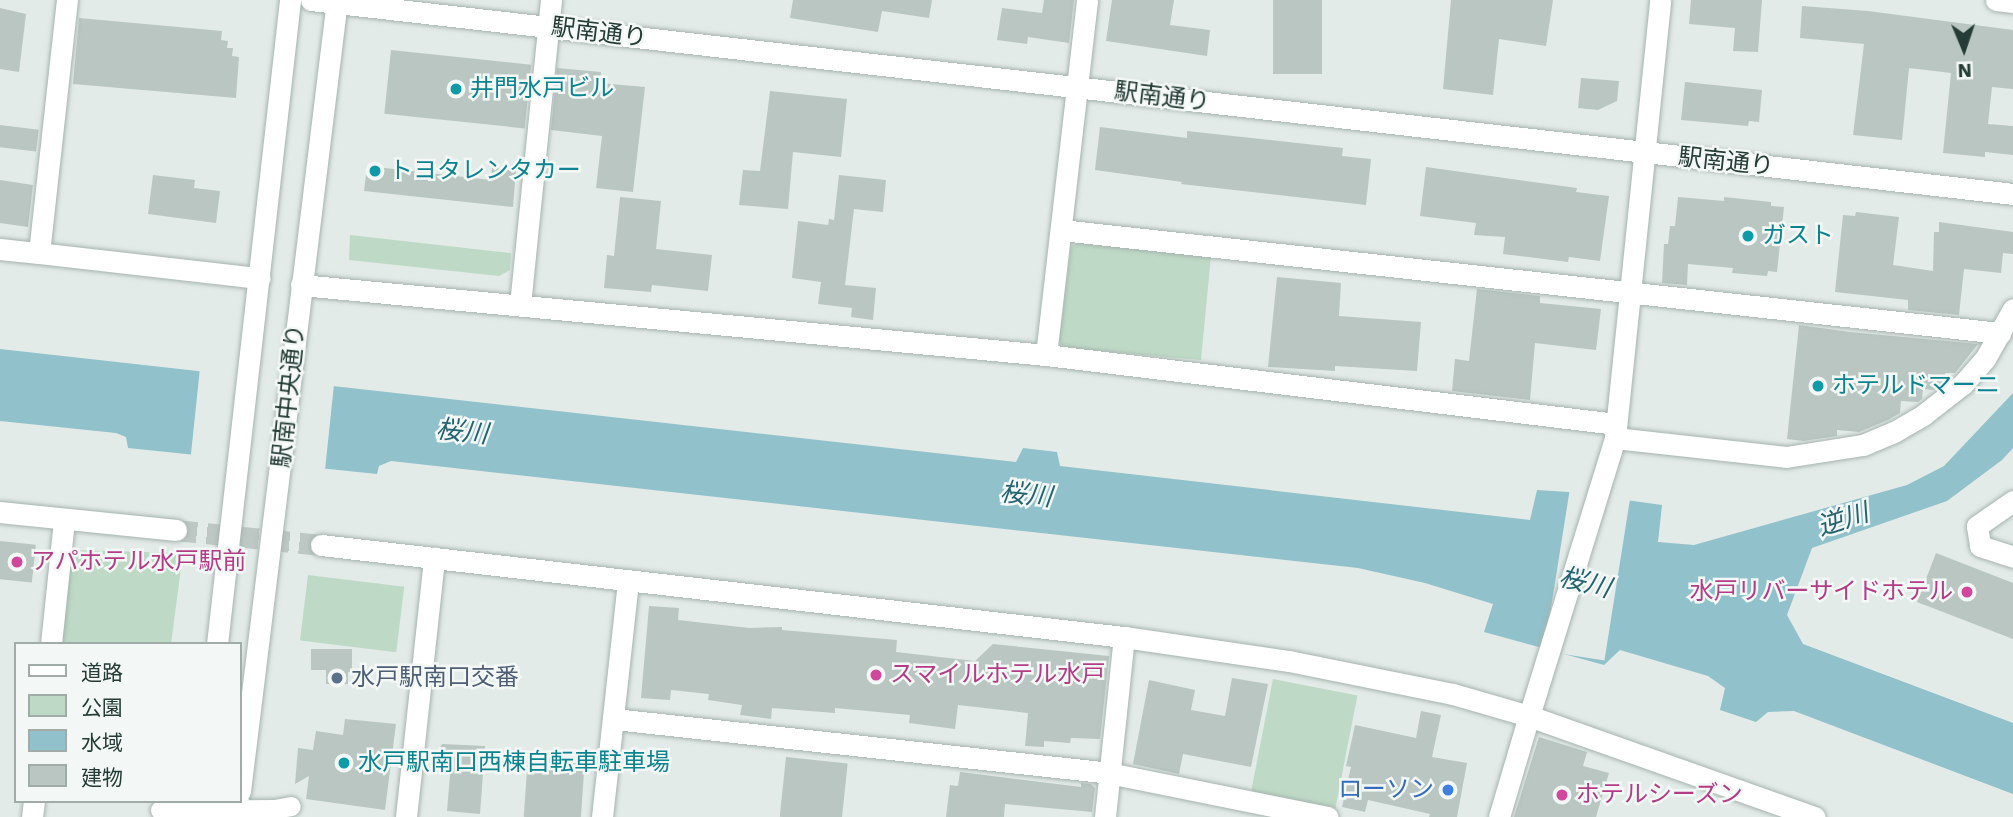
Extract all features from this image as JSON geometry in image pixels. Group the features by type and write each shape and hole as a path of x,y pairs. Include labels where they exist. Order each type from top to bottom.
{"street":[{"path":"39,253 67,0"},
{"name":"駅南中央通り","path":"218,642 290,0"},
{"name":"駅南通り","path":"311,0 2013,194"},
{"path":"520,305 551,0"},
{"path":"1046,355 1087,0"},
{"path":"1499,817 1607,470 1615,431 1660,0"},
{"path":"1996,0 2013,2"},
{"name":"駅南中央通り","path":"242,776 278,498 295,330 336,1"},
{"path":"1060,230 2000,333"},
{"path":"0,249 260,278"},
{"path":"301,285 1046,355 1615,431 1786,457 1821,454 1863,445 1894,432 1923,415 1963,384 1985,359 2013,309"},
{"path":"2013,501 1977,526 1980,545 2013,557"},
{"path":"0,512 176,530"},
{"path":"51,642 64,520"},
{"path":"321,545 1124,636 1289,661 1453,694 1530,716 1815,817"},
{"path":"406,817 434,558"},
{"path":"602,817 628,580"},
{"path":"1105,817 1124,636"},
{"path":"614,719 1109,773 1328,817"},
{"path":"160,809 274,809 291,804"}],"green space":[{"path":"350,235 511,253 510,270 499,276 349,260"},
{"path":"1079,242 1211,256 1201,360 1064,348 1059,341 1071,247"},
{"path":"68,550 183,553 171,642 60,642"},
{"path":"308,575 404,587 396,652 300,641"},
{"path":"1273,679 1357,695 1335,809 1251,793"}],"water":[{"path":"0,349 1016,462 1023,448 1057,452 1060,466 1530,520 1537,490 1568,492 1662,505 1658,542 1694,545 1907,485 1944,466 2013,393 2013,448 2002,460 1947,501 1812,548 1787,615 1803,644 2013,723 2013,794 1794,711 1768,712 1756,722 1720,710 1725,688 1708,676 1620,650 1604,665 1484,632 1493,604 1425,583 1358,568 391,461 379,466 377,474 128,448 126,437 116,433 0,421"}],"pier":[{"path":"200,368 334,382 325,473 190,459"},
{"path":"1570,488 1630,498 1604,661 1544,651"}],"building":[{"path":"793,0 932,0 929,18 882,11 878,32 790,18"},
{"path":"1044,0 1074,0 1069,43 1028,37 1027,44 997,40 1002,8 1042,13"},
{"path":"1112,0 1174,0 1170,25 1210,30 1207,56 1106,41"},
{"path":"1273,0 1322,0 1322,74 1273,74"},
{"path":"1451,0 1553,0 1546,46 1499,39 1493,95 1443,89"},
{"path":"1691,0 1762,0 1758,52 1733,51 1735,28 1689,24"},
{"path":"1802,6 1868,11 2013,30 2013,89 1992,87 1988,124 2013,126 2013,155 1985,152 1985,157 1943,153 1951,73 1909,68 1902,140 1853,135 1864,44 1800,38"},
{"path":"0,8 26,14 19,72 0,69"},
{"path":"79,18 222,31 221,40 228,41 227,48 233,48 232,56 239,57 236,98 73,84"},
{"name":"井門水戸ビル","path":"391,50 531,65 525,128 384,114"},
{"path":"557,68 601,72 600,83 645,87 633,192 596,188 602,136 551,130"},
{"path":"1581,78 1619,81 1617,101 1598,110 1578,108"},
{"path":"1685,82 1762,90 1759,122 1749,121 1748,126 1681,120"},
{"path":"770,91 847,99 841,157 793,152 788,209 739,205 743,170 760,171"},
{"path":"0,125 39,130 36,152 0,147"},
{"path":"1100,127 1187,138 1187,131 1343,148 1342,156 1371,159 1366,205 1181,184 1182,182 1095,170"},
{"path":"367,166 491,180 492,168 516,170 513,207 364,191"},
{"path":"1426,167 1577,188 1576,192 1609,196 1600,261 1569,257 1568,262 1503,254 1505,237 1474,235 1476,223 1420,216"},
{"path":"153,175 195,180 194,188 220,191 216,223 148,214"},
{"path":"839,175 886,180 883,212 854,209 845,285 876,288 873,320 851,317 852,308 818,304 821,282 792,278 798,221 828,225 829,219 834,220"},
{"path":"0,180 33,185 28,227 0,223"},
{"path":"620,197 661,201 656,249 712,255 708,291 652,285 651,292 604,288 607,255 614,256"},
{"path":"1678,197 1724,201 1724,197 1771,202 1771,206 1784,207 1777,272 1768,271 1767,276 1732,273 1733,268 1688,264 1687,285 1662,283 1664,244 1668,244 1670,226 1675,226"},
{"path":"1856,212 1899,217 1893,265 1933,271 1934,232 1939,232 1939,222 2013,232 2013,254 2003,253 2001,273 1964,269 1959,315 1908,310 1908,300 1835,292 1843,215 1855,216"},
{"path":"1277,277 1341,283 1339,316 1421,322 1417,371 1335,366 1335,371 1268,367"},
{"path":"1477,289 1540,296 1540,303 1601,309 1596,350 1535,343 1530,400 1452,391 1455,359 1469,361"},
{"path":"1799,325 1978,344 1955,373 1945,373 1945,381 1934,390 1923,389 1922,399 1918,402 1901,401 1900,413 1888,420 1859,432 1837,430 1837,436 1803,441 1787,439"},
{"name":"アパホテル水戸駅前","path":"0,541 36,545 32,583 0,579"},
{"name":"水戸リバーサイドホテル","path":"1936,553 2013,583 2013,639 1917,602"},
{"path":"649,606 679,608 678,620 749,628 782,627 782,630 897,640 896,652 975,661 993,644 1109,656 1100,739 1071,738 1070,743 1044,741 1044,747 1025,746 1028,713 958,705 955,729 909,723 910,715 835,708 835,713 772,708 771,719 740,715 742,705 708,700 709,694 671,690 670,700 641,698"},
{"name":"水戸駅南口交番","path":"311,649 352,649 352,672 348,672 348,684 326,684 326,670 311,670"},
{"path":"1232,678 1268,684 1251,767 1183,754 1179,774 1133,764 1149,680 1195,690 1191,710 1225,716"},
{"path":"1421,711 1441,715 1432,757 1467,763 1457,817 1429,817 1430,814 1368,800 1365,812 1342,807 1351,767 1346,766 1355,725 1416,738"},
{"name":"水戸駅南口西棟自転車駐車場","path":"345,719 396,724 385,810 306,799 309,776 295,784 298,748 313,750 316,731 343,735"},
{"name":"ホテルシーズン","path":"1539,737 1587,752 1583,766 1609,773 1596,817 1514,817"},
{"path":"442,744 485,746 480,814 447,811 450,775 437,760 436,754"},
{"path":"528,756 585,760 581,817 524,817"},
{"path":"786,757 848,763 842,817 780,817"},
{"path":"960,772 1081,787 1081,783 1091,784 1095,788 1092,812 1005,804 1004,817 946,817 950,785 958,786"}],"tunnel":[{"path":"176,530 321,545"}],"place":[{"name":"井門水戸ビル","path":"456,89"},
{"name":"トヨタレンタカー","path":"375,171"},
{"name":"ガスト","path":"1748,236"},
{"name":"ホテルドマーニ","path":"1818,386"},
{"name":"アパホテル水戸駅前","path":"17,562"},
{"name":"水戸リバーサイドホテル","path":"1967,592"},
{"name":"スマイルホテル水戸","path":"876,675"},
{"name":"水戸駅南口交番","path":"337,678"},
{"name":"水戸駅南口西棟自転車駐車場","path":"344,763"},
{"name":"ローソン","path":"1448,790"},
{"name":"ホテルシーズン","path":"1562,795"}],"water label":[{"name":"桜川","path":"462,432"},
{"name":"桜川","path":"1026,495"},
{"name":"逆川","path":"1843,520"},
{"name":"桜川","path":"1585,583"}]}
